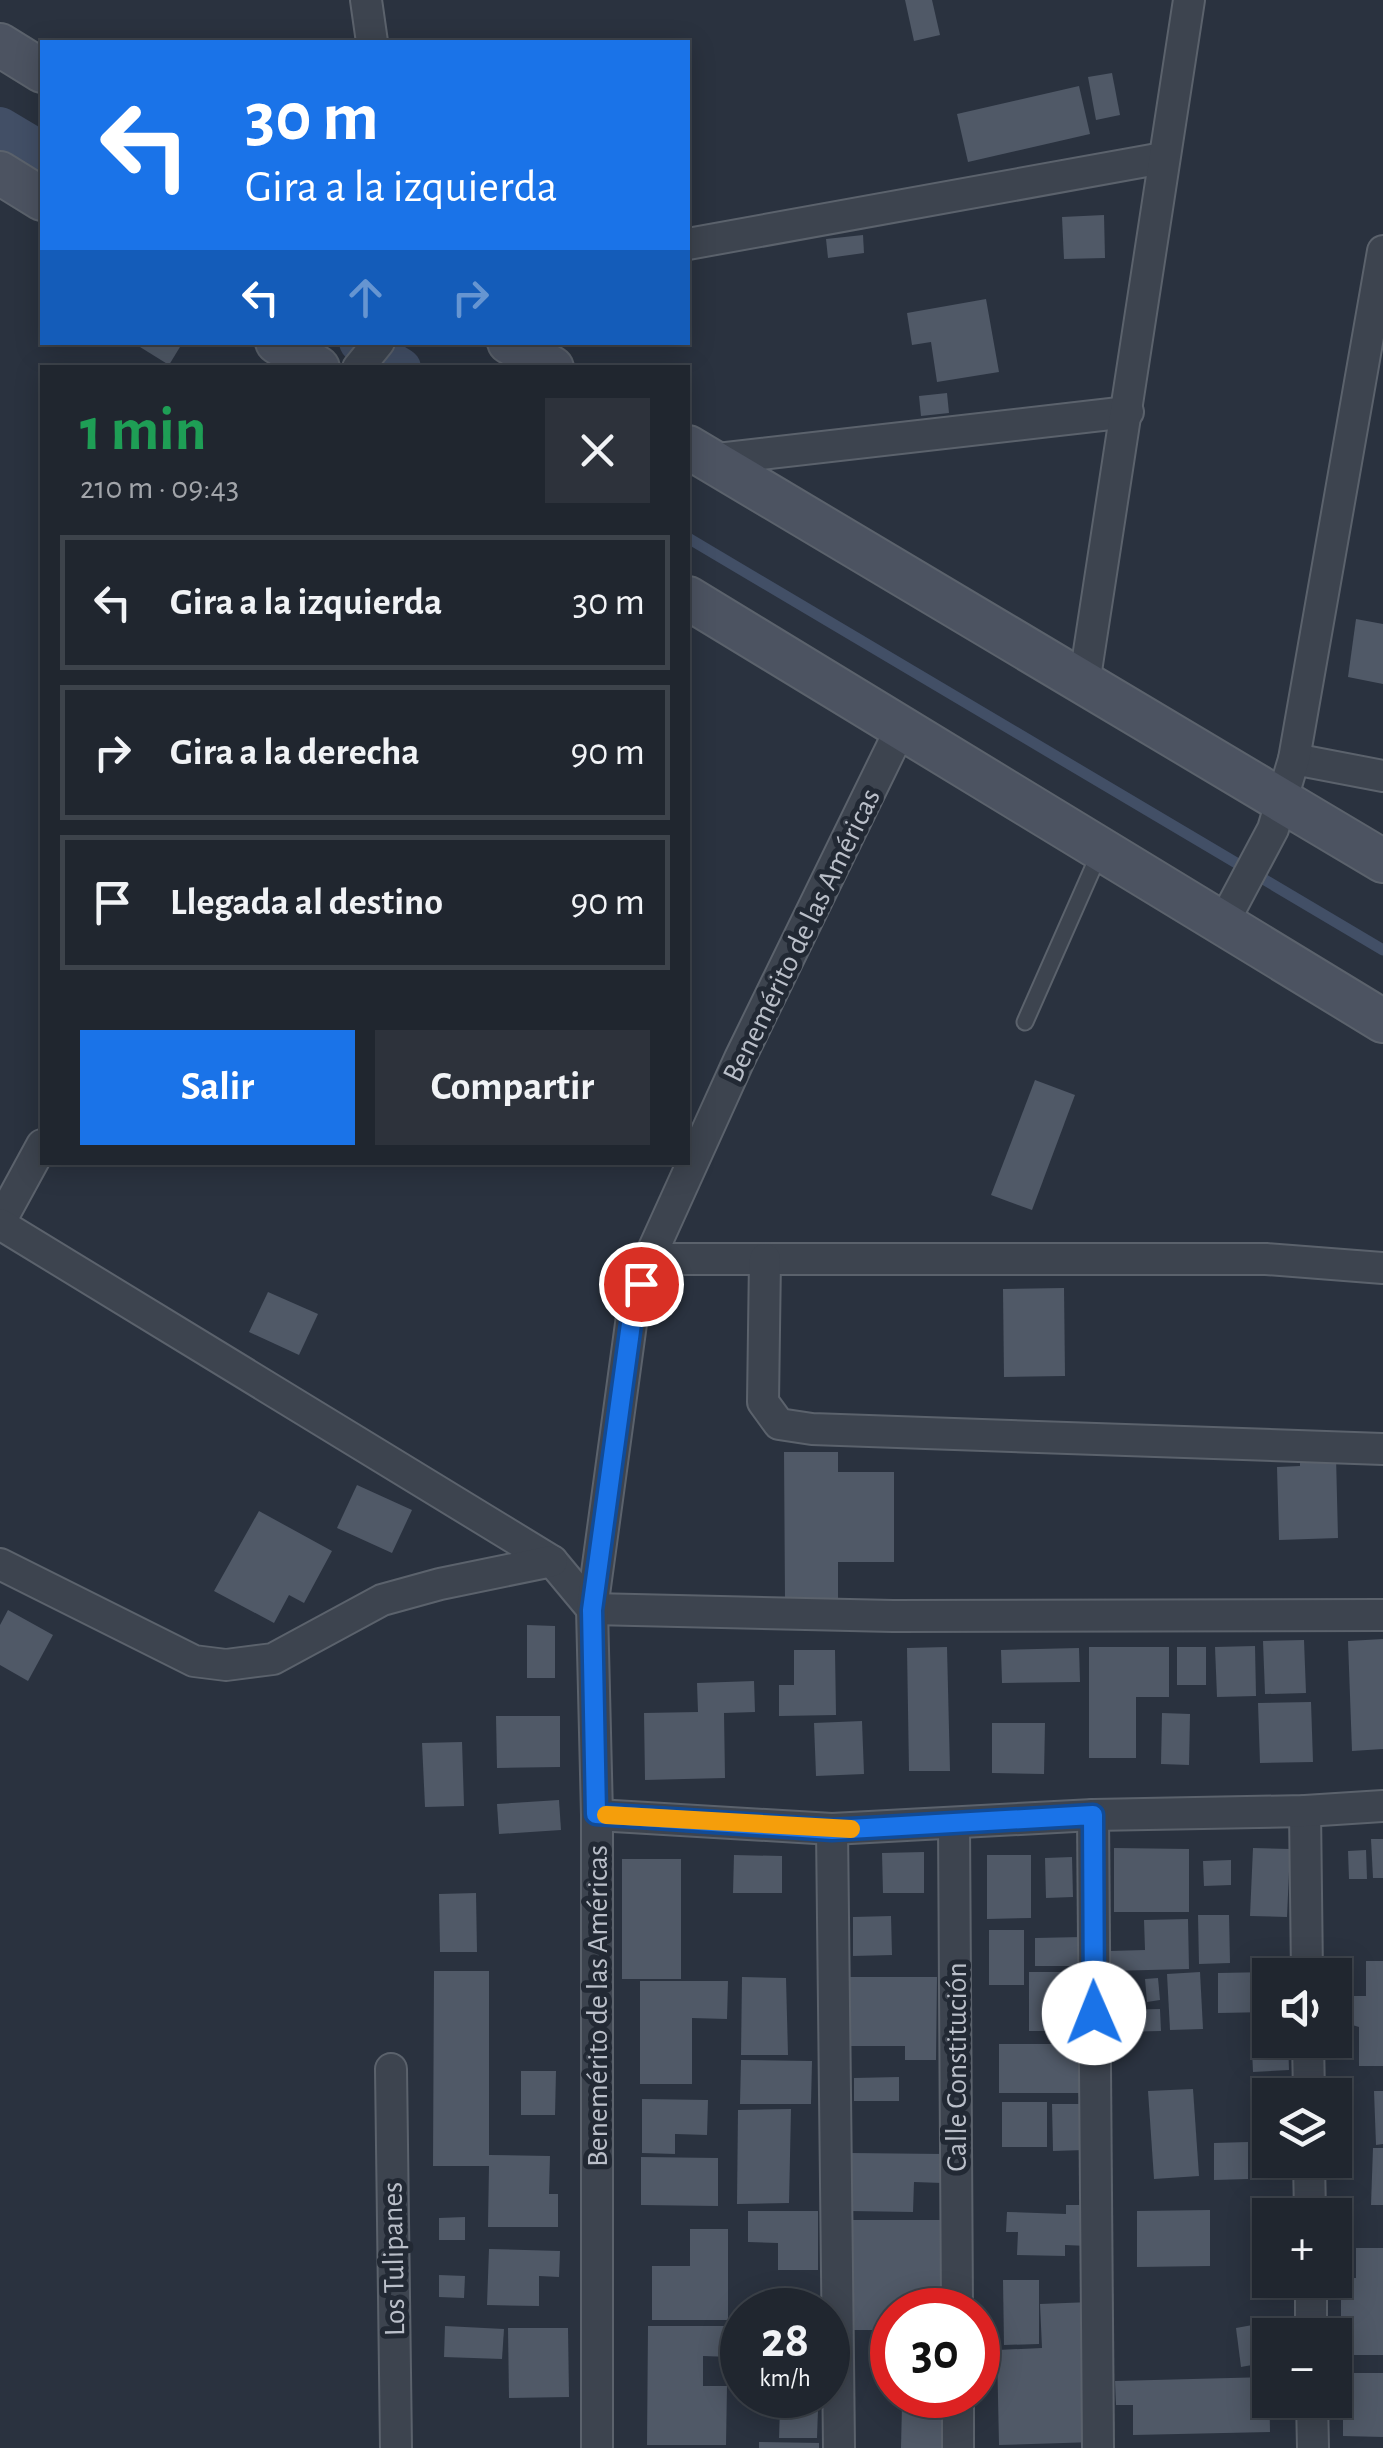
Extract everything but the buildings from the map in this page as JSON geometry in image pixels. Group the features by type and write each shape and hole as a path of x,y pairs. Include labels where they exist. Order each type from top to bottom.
{"street":[{"path":"366,0 372,40"},
{"path":"1084,684 1189,0"},
{"path":"0,45 40,70"},
{"path":"690,244 1163,158"},
{"path":"0,174 40,198"},
{"path":"1230,910 1279,815 1294,760 1383,251"},
{"path":"282,345 313,365"},
{"path":"514,345 547,365"},
{"path":"698,454 1128,412"},
{"path":"698,454 1084,684 1279,815 1383,861"},
{"path":"690,599 1102,849 1230,910 1383,1021"},
{"name":"Benemérito de las Américas","path":"596,2448 596,1814 592,1610 633,1309 649,1260 740,1058 902,726"},
{"path":"1294,760 1383,776"},
{"path":"40,1150 0,1223 552,1561 592,1610 893,1616 1383,1615"},
{"path":"649,1260 1266,1260 1383,1268"},
{"path":"765,1260 763,1402 780,1424 812,1429 1383,1449"},
{"path":"0,1564 194,1661 226,1665 273,1659 382,1600 552,1561"},
{"path":"596,1814 832,1830 1093,1815 1383,1806"},
{"path":"1305,1811 1307,1958"},
{"path":"1093,1815 1098,2448"},
{"name":"Calle Constitución","path":"954,1824 958,2288"},
{"path":"832,1830 839,2448"},
{"name":"Los Tulipanes","path":"390,2070 396,2448"},
{"path":"958,2418 958,2448"},
{"path":"1312,2418 1313,2448"}],"lane":[{"path":"1026,1022 1102,849"}],"waterway":[{"path":"0,127 40,151"},
{"path":"364,345 396,365"},
{"path":"690,539 1383,950"}],"slow traffic":[{"path":"606,1815 851,1829"}],"route":[{"path":"641,1284 633,1309 592,1610 596,1814 832,1830 1093,1815 1094,2013"}]}
